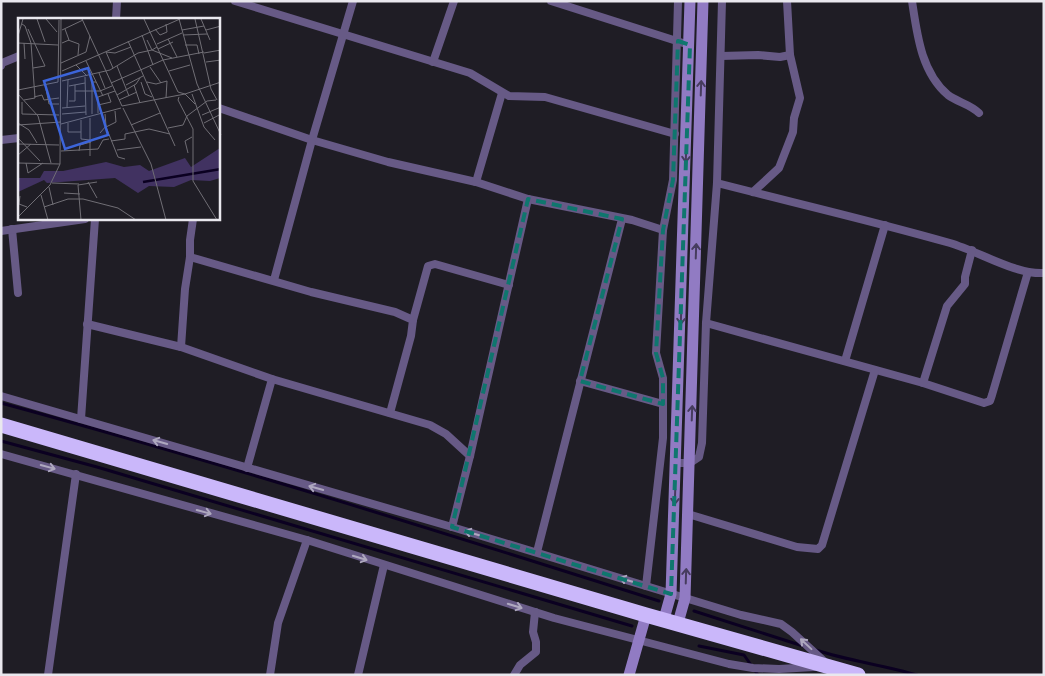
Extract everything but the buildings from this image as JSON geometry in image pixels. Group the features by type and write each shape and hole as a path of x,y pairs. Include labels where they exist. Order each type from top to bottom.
{"highway":[{"path":"1,425 646,615 858,675"}],"main road":[{"path":"671,621 690,1"},
{"path":"671,621 685,598 703,1"},
{"path":"630,675 646,615"}],"street":[{"path":"116,18 117,1"},
{"path":"235,1 470,73 482,78 509,96 545,97 675,134"},
{"path":"274,280 312,140 353,1"},
{"path":"433,62 454,1"},
{"path":"551,1 576,5 690,45"},
{"path":"646,586 663,438 663,378 656,353 663,230 673,180 678,1"},
{"path":"676,463 690,463 699,457 701,453 706,323 717,183 722,1"},
{"path":"752,192 779,168 793,132 794,118 800,98 790,55 788,1"},
{"path":"912,1 919,43 929,70 954,100 979,112"},
{"path":"721,56 758,55 780,57 790,55"},
{"path":"2,63 18,56"},
{"path":"476,182 502,93"},
{"path":"220,108 312,140 388,162 476,182 528,198 663,230"},
{"path":"1,140 18,138"},
{"path":"717,183 885,225 972,250 1028,272 1044,273"},
{"path":"452,527 470,456 528,198"},
{"path":"537,552 622,219"},
{"path":"1,231 78,220"},
{"path":"81,419 95,220"},
{"path":"181,347 193,220"},
{"path":"845,361 885,225"},
{"path":"12,229 18,293"},
{"path":"923,383 947,306 965,284 972,250"},
{"path":"190,257 310,292 395,312 413,320"},
{"path":"390,413 428,266 435,264 508,285"},
{"path":"706,323 923,383 984,403 990,401 997,382 1028,272"},
{"path":"87,324 181,347 272,380 390,413 439,429 470,456"},
{"path":"688,514 797,546 818,549 822,544 875,370"},
{"path":"247,468 272,380"},
{"path":"580,381 663,404"},
{"path":"1,396 537,552 741,615 781,624 829,666"},
{"path":"1,454 307,540 535,612 729,664 753,668 779,669 829,666"},
{"path":"48,675 76,474"},
{"path":"270,675 278,623 307,540"},
{"path":"358,675 384,565"},
{"path":"514,675 520,665 536,652 533,632 535,612"}],"highlighted area":[{"path":"678,41 690,45 671,594 452,527 528,199 622,219 580,381 663,404 663,378 656,353 663,230 673,180"}],"waterway":[{"path":"1,403 249,474 659,601"},
{"path":"1,441 97,467 632,626"},
{"path":"694,611 803,646"},
{"path":"699,646 744,655 758,675"},
{"path":"816,650 917,675"}]}
